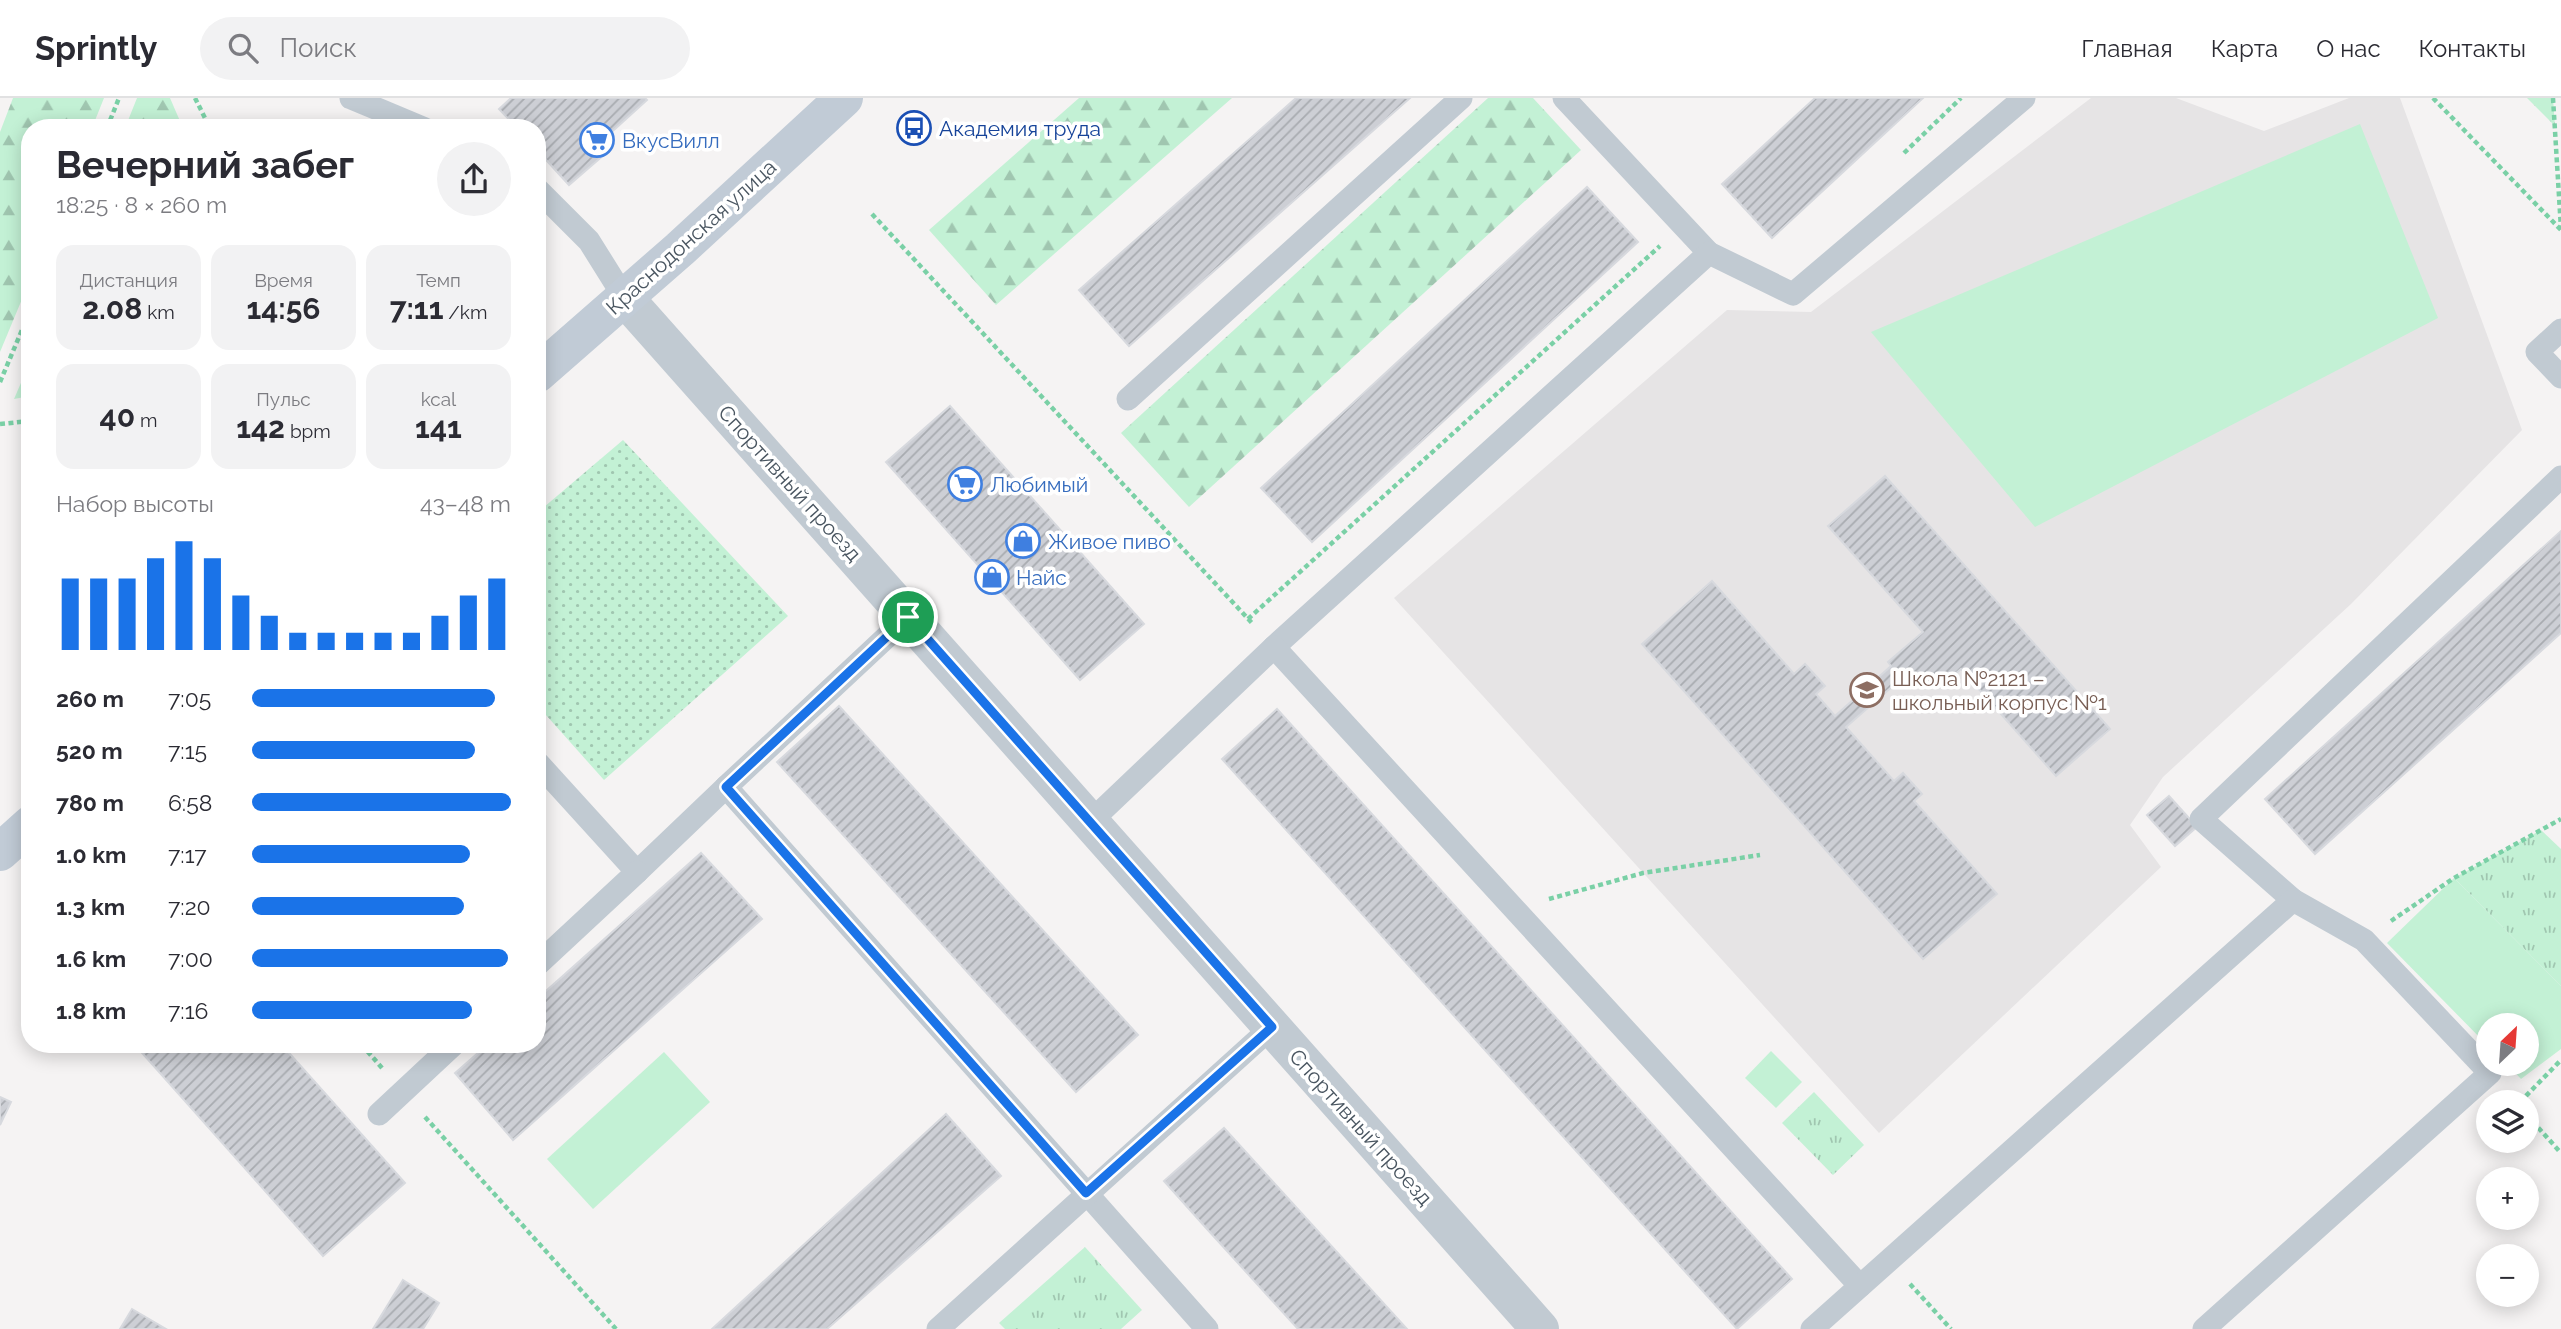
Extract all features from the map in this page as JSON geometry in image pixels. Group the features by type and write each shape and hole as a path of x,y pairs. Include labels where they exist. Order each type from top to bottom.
{"main road":[{"name":"Краснодонская улица","path":"546,366 844,98"},
{"path":"0,852 21,833"}],"street":[{"name":"Спортивный проезд","path":"624,297 1541,1329"}],"lane":[{"path":"351,98 401,119"},
{"path":"1128,399 1461,98"},
{"path":"1564,98 1709,253 1793,294 2024,98"},
{"path":"546,198 589,240 624,297"},
{"path":"1090,822 1274,647 1709,253"},
{"path":"2561,330 2537,352 2561,377"},
{"path":"2204,1329 2490,1073 2364,940 2293,900 2201,819 2561,477"},
{"path":"546,957 908,617"},
{"path":"1274,647 1860,1286"},
{"path":"546,776 637,872"},
{"path":"726,787 1207,1329"},
{"path":"1812,1329 2293,900"},
{"path":"937,1329 1272,1027"},
{"path":"379,1114 444,1053"}],"path":[{"path":"111,119 119,98"},
{"path":"195,98 206,119"},
{"path":"2433,98 2561,230 2553,98"},
{"path":"2555,126 2561,120"},
{"path":"872,214 1274,647"},
{"path":"1248,619 1682,225"},
{"path":"0,382 21,332"},
{"path":"0,424 21,422"},
{"path":"2364,940 2454,878 2561,819"},
{"path":"1514,908 1643,873 1760,855"},
{"path":"369,1053 616,1329"},
{"path":"2532,1090 2561,1060"},
{"path":"2539,1128 2561,1153"},
{"path":"1889,1260 1951,1329"}],"shaded area":[{"name":"Школа №2121 – школьный корпус №1","path":"2091,98 2176,98 2264,131 2349,98 2400,98 2522,430 2351,604 2163,777 2130,825 2161,867 1879,1133 1394,598 1727,310 1811,312"}],"green space":[{"path":"13,98 104,98 96,119 21,119 21,302 0,352 0,132"},
{"path":"137,98 170,98 179,119 129,119"},
{"path":"1079,98 1232,98 996,305 929,230"},
{"path":"1488,98 1533,98 1581,150 1189,507 1121,433"},
{"path":"2527,98 2553,98 2555,126"},
{"path":"2360,124 2438,318 2035,527 1871,332"},
{"path":"21,383 21,398 14,399"},
{"path":"623,440 788,616 604,780 546,715 546,505"},
{"path":"2541,830 2561,849 2561,986 2454,878"},
{"path":"2454,878 2561,986 2561,1049 2539,1066 2539,1013 2476,1013 2476,1034 2387,943"},
{"path":"1771,1051 1802,1082 1776,1108 1745,1078"},
{"path":"664,1052 710,1102 593,1209 547,1159"},
{"path":"1814,1092 1864,1145 1833,1175 1782,1123"},
{"path":"1085,1247 1142,1310 1121,1329 1005,1329 999,1323"}],"building":[{"path":"511,98 647,100 604,139 612,148 569,185 546,160 546,119 508,119 499,109"},
{"path":"1296,98 1410,98 1129,346 1079,290"},
{"path":"1815,98 1923,98 1772,238 1722,184"},
{"path":"1587,187 1638,242 1312,542 1261,488"},
{"path":"950,406 1144,624 1080,680 886,462"},
{"path":"1885,476 2110,729 2056,776 1961,669 1940,687 1927,672 1909,688 1901,679 1846,727 1894,781 1903,773 1922,794 1914,801 1997,894 1923,959 1642,644 1712,581 1794,674 1805,664 1825,686 1816,694 1835,716 1891,666 1888,662 1923,632 1828,526"},
{"path":"2561,531 2561,633 2315,854 2265,799"},
{"path":"839,706 1138,1035 1076,1092 777,762"},
{"path":"1277,709 1792,1279 1737,1329 1222,759"},
{"path":"2169,796 2197,827 2175,846 2147,815"},
{"path":"701,853 762,919 513,1140 455,1073 478,1053 546,1053 546,991"},
{"path":"142,1053 289,1053 405,1183 323,1256"},
{"path":"0,1097 11,1102 0,1125"},
{"path":"946,1114 1001,1176 827,1329 712,1329"},
{"path":"1224,1128 1407,1329 1298,1329 1164,1181"},
{"path":"403,1280 439,1303 423,1329 373,1329"},
{"path":"132,1309 166,1329 120,1329"}],"place":[{"name":"Академия труда","path":"914,128"},
{"name":"ВкусВилл","path":"597,140"},
{"name":"Любимый","path":"965,484"},
{"name":"Живое пиво","path":"1023,541"},
{"name":"Найс","path":"992,577"},
{"name":"Школа №2121 – школьный корпус №1","path":"1867,690"}],"route":[{"path":"908,617 1272,1027 1086,1193 726,787 908,617"}]}
